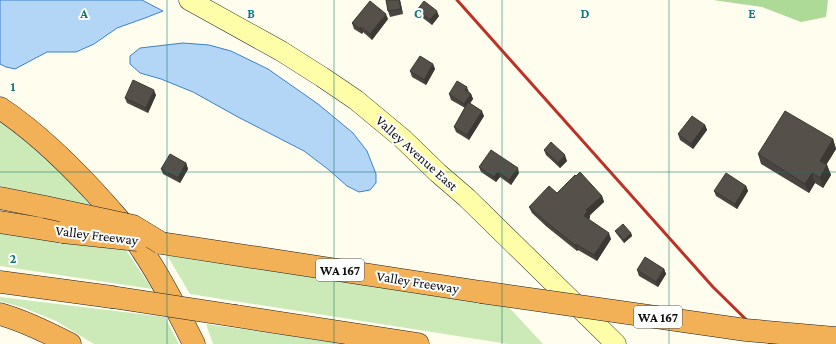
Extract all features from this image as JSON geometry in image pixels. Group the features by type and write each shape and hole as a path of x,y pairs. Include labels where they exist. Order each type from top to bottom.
{"highway":[{"path":"0,108 51,149 118,220 142,249 172,301 194,344"},
{"path":"0,198 133,226 162,243"},
{"name":"Valley Freeway","path":"0,222 63,232 199,248 482,292 746,330 836,338"},
{"path":"0,282 112,297 418,344"},
{"path":"0,314 15,318 70,344"},
{"path":"0,327 45,344"}],"main road":[{"name":"Valley Avenue East","path":"189,0 281,51 356,100 403,139 467,198 616,344"}],"green space":[{"path":"713,0 828,0 826,17 801,22 762,7"},
{"path":"0,122 49,162 92,207 0,186"},
{"path":"0,231 126,250 152,289 0,266"},
{"path":"167,255 506,304 543,344 508,344 190,294"},
{"path":"0,297 165,317 179,344 94,344 56,321 24,308 0,301"},
{"path":"206,324 347,344 213,344"}],"water":[{"path":"0,0 142,0 163,11 117,28 94,44 76,52 47,52 15,69 0,64"},
{"path":"183,43 209,45 231,51 268,69 318,104 353,133 367,151 376,174 376,183 370,190 359,192 347,186 304,151 193,92 161,79 140,73 130,64 130,56 140,48"}],"building":[{"path":"386,0 399,0 401,9 388,11"},
{"path":"370,1 386,14 370,34 361,27 360,29 352,23"},
{"path":"424,1 437,11 430,20 417,10"},
{"path":"420,56 433,64 424,80 410,71"},
{"path":"133,80 154,90 146,108 125,98"},
{"path":"457,81 467,87 465,90 471,94 464,104 449,94"},
{"path":"468,102 482,111 467,135 454,127"},
{"path":"785,111 833,139 820,161 827,165 820,178 812,173 805,184 758,154"},
{"path":"692,116 705,125 691,144 678,134"},
{"path":"551,142 565,155 558,163 544,150"},
{"path":"491,150 518,168 509,180 498,172 494,177 479,167"},
{"path":"170,154 186,163 178,178 161,169"},
{"path":"580,172 602,196 586,210 588,211 584,216 609,233 594,255 576,244 575,245 529,207 549,186 557,193"},
{"path":"726,173 746,186 735,204 714,191"},
{"path":"623,224 631,233 624,240 615,231"},
{"path":"645,257 664,269 656,282 637,270"}],"railway":[{"path":"457,0 713,287 771,344"}]}
